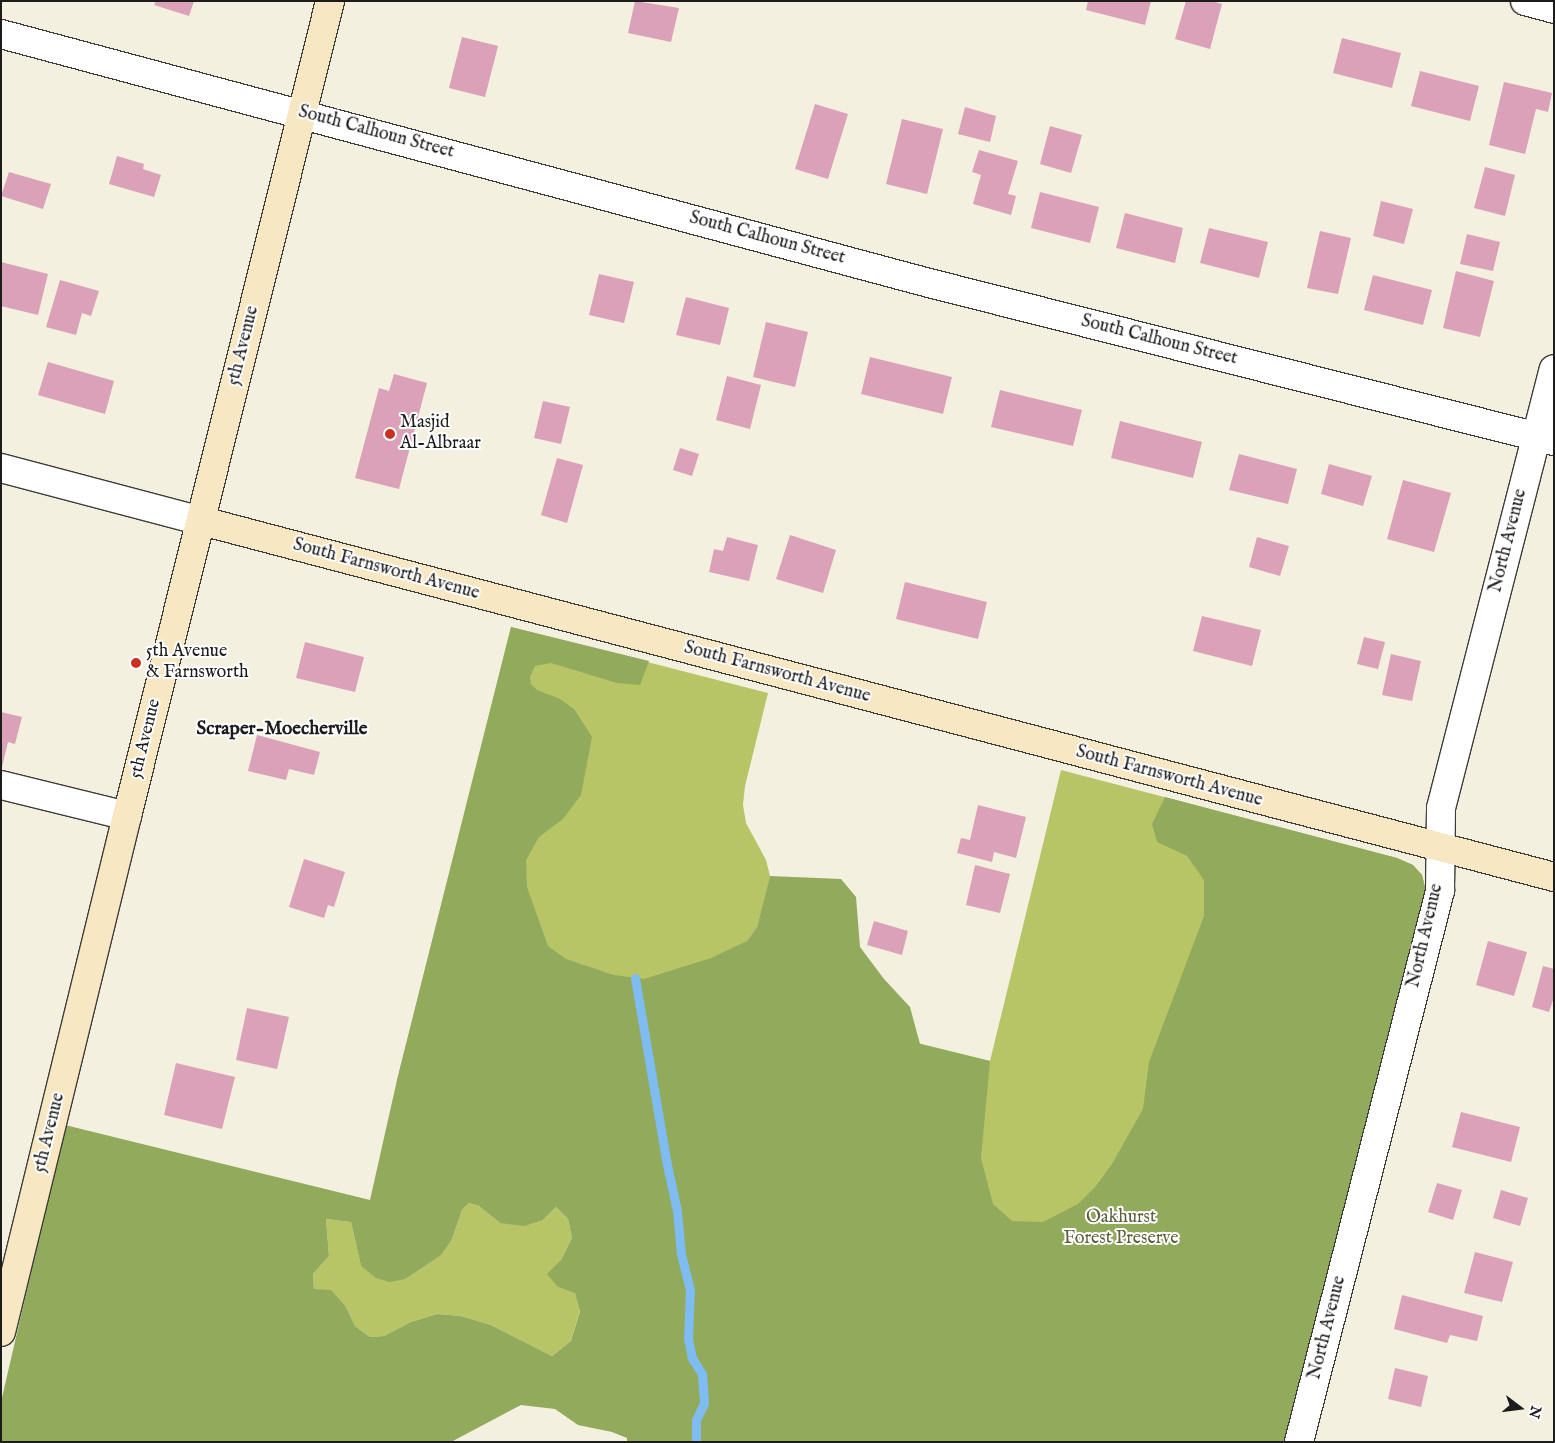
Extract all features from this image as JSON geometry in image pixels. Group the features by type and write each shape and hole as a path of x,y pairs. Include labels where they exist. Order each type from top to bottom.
{"street":[{"name":"5th Avenue","path":"1,1332 127,816 330,1"},
{"path":"1525,1 1554,9"},
{"name":"South Calhoun Street","path":"1,34 302,113 943,287 1544,439"},
{"name":"North Avenue","path":"1299,1442 1440,891 1441,808 1544,439 1554,370"},
{"name":"South Farnsworth Avenue","path":"1,468 1554,877"},
{"path":"1,785 127,816"}],"green space":[{"name":"Oakhurst Forest Preserve","path":"511,627 768,693 745,786 743,805 746,823 766,860 770,876 767,889 757,927 747,941 729,952 701,962 695,987 990,1061 1061,770 1397,858 1413,865 1422,875 1426,891 1286,1442 850,1196 397,1080"},
{"path":"511,627 649,661 640,685 617,683 551,663 535,666 530,677 531,684 537,690 560,699 574,709 592,737 581,795 563,819 539,837 526,860 527,887 548,946 566,959 614,975 644,979 711,958 747,941 757,927 770,876 841,879 856,897 860,947 884,979 910,1007 920,1044 990,1061 981,1158 993,1204 1012,1221 1043,1222 1078,1204 1096,1186 1112,1164 1143,1109 1149,1062 1204,916 1204,880 1187,856 1157,842 1152,824 1165,797 1397,858 1413,865 1422,875 1426,891 1286,1442 627,1442 627,1438 612,1432 578,1425 555,1409 521,1405 451,1442 1,1442 1,1402 65,1125 370,1200 397,1080","holes":["469,1203 479,1206 500,1223 524,1226 543,1220 556,1207 568,1219 572,1238 561,1260 547,1274 558,1287 575,1293 580,1311 571,1341 552,1356 491,1325 461,1316 437,1314 411,1322 384,1336 370,1337 355,1326 346,1307 331,1290 314,1289 313,1274 329,1256 326,1219 351,1222 361,1266 376,1278 390,1282 405,1279 441,1255 452,1239 462,1210"]},
{"path":"469,1203 479,1206 500,1223 543,1220 556,1207 568,1219 572,1238 561,1260 558,1287 575,1292 580,1310 571,1341 552,1356 491,1325 461,1316 437,1314 411,1322 384,1336 370,1337 355,1326 346,1307 314,1289 313,1274 329,1256 326,1219 351,1222 361,1266 405,1279 452,1239 462,1210"}],"building":[{"path":"156,1 194,1 189,16 154,5"},
{"path":"635,1 679,8 671,42 628,33"},
{"path":"1088,1 1151,1 1145,25 1086,10"},
{"path":"1186,1 1212,1 1222,4 1210,49 1175,39"},
{"path":"462,37 498,46 485,97 449,88"},
{"path":"1342,38 1401,53 1392,88 1333,73"},
{"path":"1420,71 1479,86 1470,121 1411,106"},
{"path":"1504,82 1552,93 1548,112 1536,109 1525,154 1489,145"},
{"path":"815,104 848,114 828,179 795,169"},
{"path":"965,107 996,116 990,142 958,134"},
{"path":"902,119 943,129 927,194 886,184"},
{"path":"1050,126 1082,135 1071,173 1040,164"},
{"path":"979,150 1018,161 1008,194 1016,196 1011,215 973,204 981,175 972,172"},
{"path":"117,156 144,164 143,169 161,175 154,197 109,184"},
{"path":"1485,167 1515,175 1505,216 1474,208"},
{"path":"9,172 51,184 43,209 1,196"},
{"path":"1040,192 1099,207 1090,243 1031,228"},
{"path":"1381,201 1413,209 1404,244 1373,236"},
{"path":"1125,213 1183,228 1175,263 1116,248"},
{"path":"1209,228 1268,242 1259,278 1200,263"},
{"path":"1320,231 1351,238 1338,294 1307,288"},
{"path":"1467,234 1500,242 1493,271 1460,264"},
{"path":"1,262 48,274 38,315 1,306"},
{"path":"1456,271 1494,281 1480,337 1443,328"},
{"path":"599,274 634,282 624,323 589,315"},
{"path":"1373,275 1432,290 1423,325 1364,310"},
{"path":"60,280 99,291 91,316 82,313 76,335 46,327"},
{"path":"686,297 729,308 720,345 676,335"},
{"path":"766,322 808,332 795,387 753,377"},
{"path":"870,357 952,377 943,414 861,394"},
{"path":"48,362 114,381 105,414 38,395"},
{"name":"Masjid Al-Albraar","path":"394,374 427,383 399,489 355,478 379,388 389,391"},
{"path":"727,376 761,385 750,429 716,420"},
{"path":"1000,390 1082,410 1073,446 991,427"},
{"path":"543,401 570,407 561,444 534,438"},
{"path":"1120,421 1202,442 1193,478 1111,458"},
{"path":"680,448 699,454 692,476 673,470"},
{"path":"1239,454 1297,469 1288,504 1229,490"},
{"path":"557,458 583,465 567,523 541,515"},
{"path":"1329,464 1372,476 1363,506 1321,494"},
{"path":"1403,480 1451,493 1434,552 1387,539"},
{"path":"790,535 836,550 823,593 776,579"},
{"path":"727,537 758,545 749,581 709,572 714,549 723,551"},
{"path":"1257,537 1289,546 1280,576 1249,567"},
{"path":"905,582 987,602 978,639 896,619"},
{"path":"1202,616 1261,630 1252,666 1193,651"},
{"path":"1364,637 1385,642 1378,669 1357,664"},
{"path":"305,642 364,657 355,692 296,678"},
{"path":"1391,654 1421,661 1412,701 1382,695"},
{"path":"1,712 22,717 15,744 8,742 2,767"},
{"path":"257,735 320,752 314,775 289,769 286,780 248,771"},
{"path":"978,805 1026,817 1016,858 994,852 992,862 957,853 961,838 970,840"},
{"path":"304,859 345,872 334,907 328,905 324,918 289,907"},
{"path":"975,865 1010,874 1000,913 966,905"},
{"path":"874,921 908,931 902,955 867,945"},
{"path":"1488,941 1527,952 1514,996 1476,985"},
{"path":"1543,966 1554,969 1554,997 1549,1012 1532,1007"},
{"path":"247,1008 289,1017 277,1069 236,1060"},
{"path":"176,1063 235,1077 222,1129 164,1115"},
{"path":"1461,1112 1520,1127 1511,1162 1452,1147"},
{"path":"1437,1183 1462,1190 1453,1220 1428,1212"},
{"path":"1501,1190 1528,1198 1520,1226 1493,1218"},
{"path":"1475,1252 1513,1262 1502,1302 1464,1293"},
{"path":"1402,1295 1483,1316 1477,1341 1450,1335 1447,1343 1394,1329"},
{"path":"1395,1368 1428,1376 1421,1407 1388,1399"}],"waterway":[{"path":"635,978 666,1160 677,1211 681,1254 690,1289 688,1338 692,1358 702,1374 704,1403 696,1420 696,1442"}],"place":[{"name":"Masjid Al-Albraar","path":"390,434"},
{"name":"5th Avenue & Farnsworth","path":"136,663"}],"district":[{"name":"Scraper-Moecherville","path":"282,730"}]}
